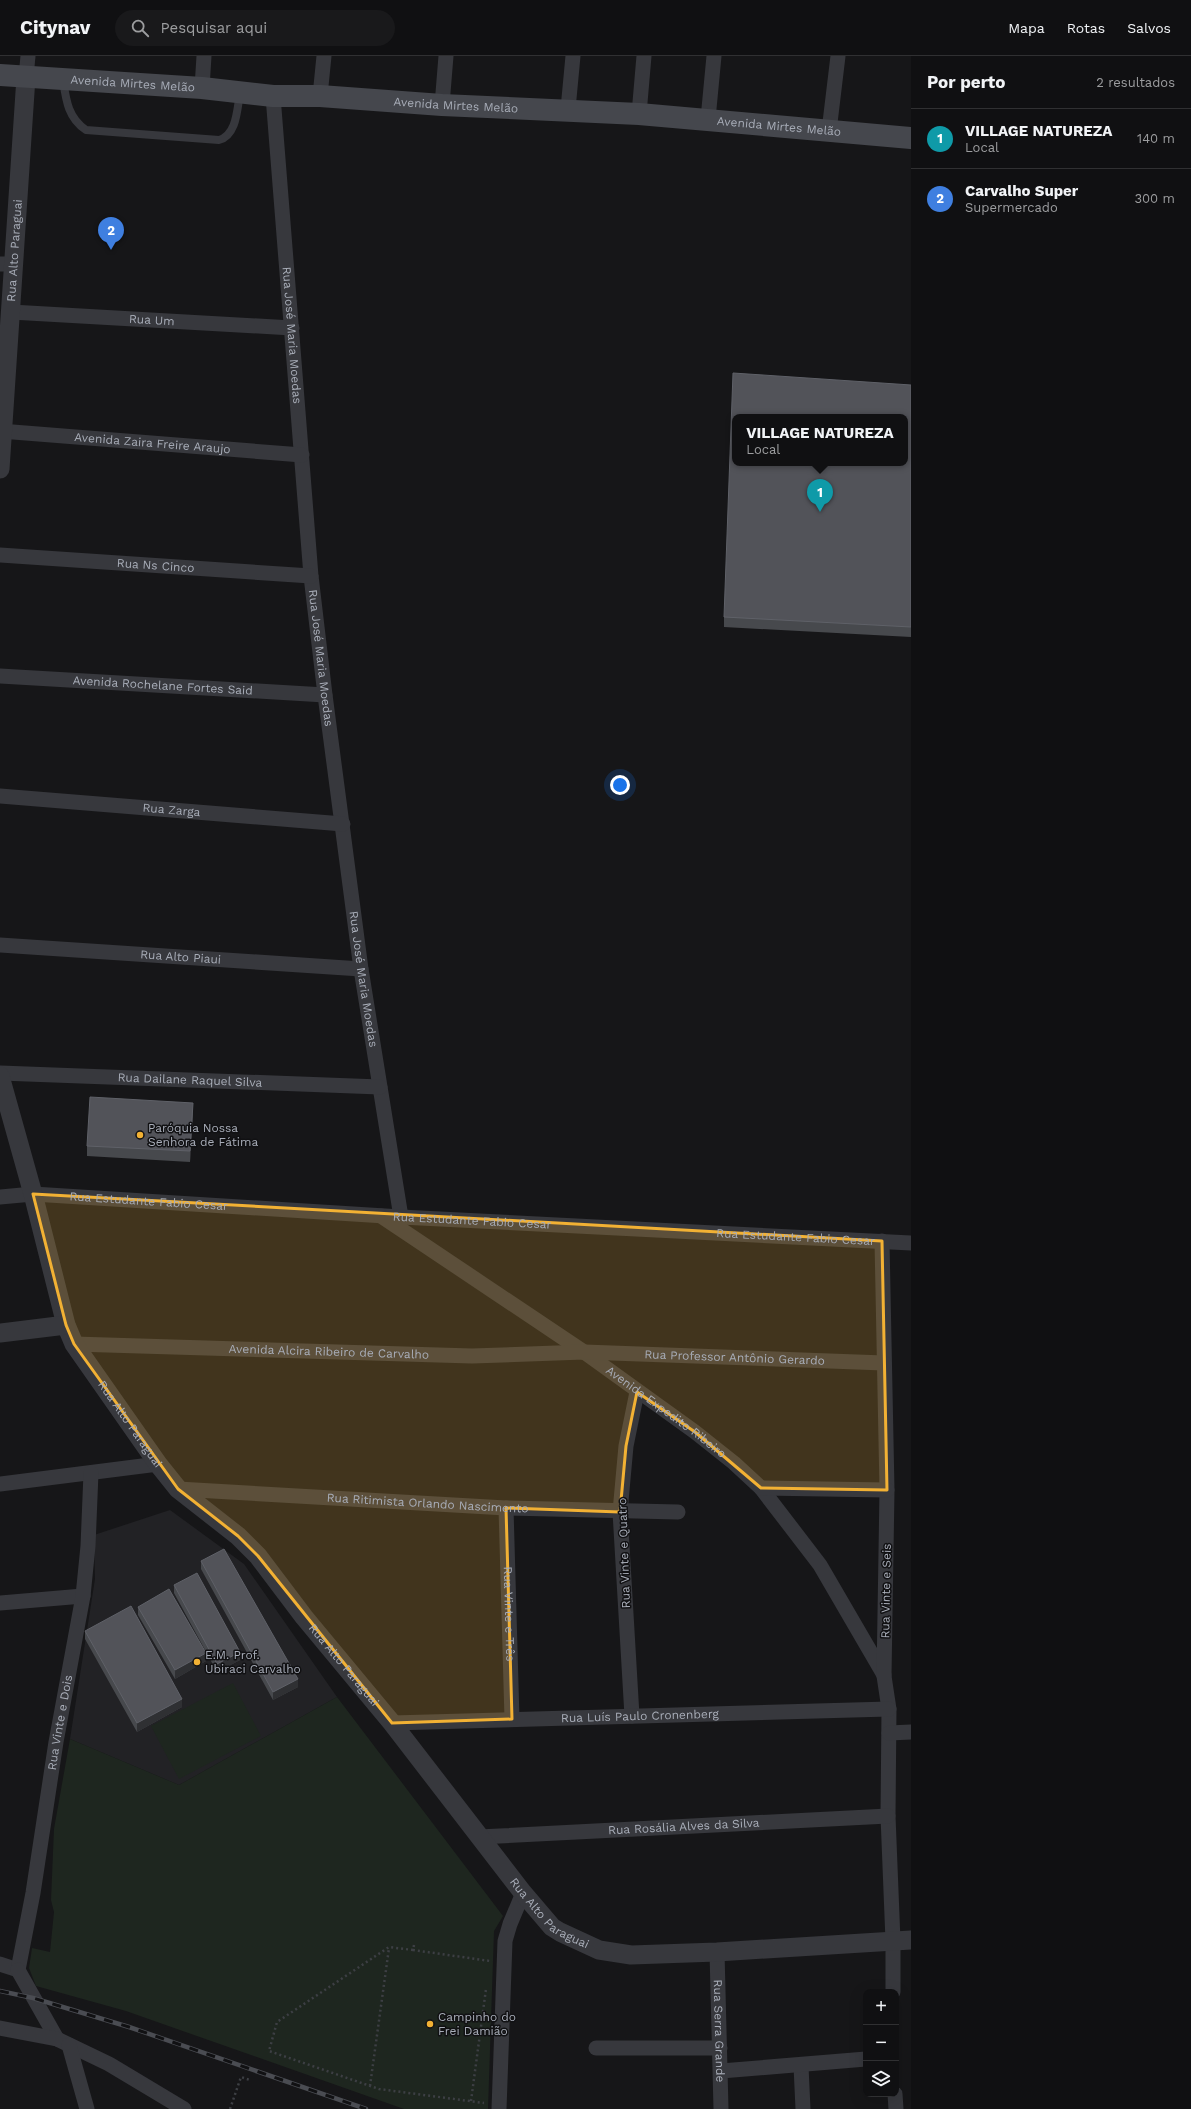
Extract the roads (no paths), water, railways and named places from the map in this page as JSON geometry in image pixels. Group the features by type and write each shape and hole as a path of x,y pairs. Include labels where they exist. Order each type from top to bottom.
{"main road":[{"name":"Avenida Mirtes Melão","path":"0,75 27,67 63,80 202,88 273,96 320,96 442,105 568,109 708,119 911,138"}],"street":[{"path":"202,88 204,56"},
{"path":"320,96 324,56"},
{"path":"442,105 446,56"},
{"path":"568,109 572,56"},
{"path":"639,114 644,56"},
{"path":"708,119 714,56"},
{"path":"829,131 838,56"},
{"name":"Rua Alto Paraguai","path":"0,468 1,431 11,312 7,264 27,67"},
{"name":"Rua José Maria Moedas","path":"273,96 311,576 324,695 343,824 361,969 400,1217"},
{"name":"Rua Um","path":"11,312 292,328"},
{"name":"Avenida Zaira Freire Araujo","path":"1,431 302,455"},
{"name":"Rua Ns Cinco","path":"0,555 311,576"},
{"name":"Avenida Rochelane Fortes Said","path":"0,676 324,695"},
{"name":"Rua Zarga","path":"0,796 343,824"},
{"name":"Rua Alto Piaui","path":"0,946 361,969"},
{"name":"Rua Alto Paraguai","path":"0,1074 33,1194 66,1325 74,1344 158,1464 178,1489 238,1536 258,1556 304,1617 392,1723 479,1837 552,1927 599,1950 631,1955 717,1952 902,1940"},
{"name":"Rua Dailane Raquel Silva","path":"0,1074 380,1087"},
{"name":"Rua Estudante Fabio Cesar","path":"0,1197 33,1194 380,1216 911,1242"},
{"name":"Avenida Expedito Ribeiro","path":"380,1216 584,1352 637,1392 695,1432 734,1463 761,1488 820,1565 884,1676"},
{"name":"Rua Vinte e Seis","path":"882,1241 887,1490 884,1676 889,1709 888,1816 902,1940 894,1989"},
{"path":"0,1333 66,1325"},
{"name":"Avenida Alcira Ribeiro de Carvalho","path":"74,1344 472,1356 584,1352"},
{"name":"Rua Professor Antônio Gerardo","path":"584,1352 884,1363"},
{"name":"Rua Vinte e Quatro","path":"632,1716 620,1512 626,1446 637,1392"},
{"path":"0,1484 158,1464"},
{"name":"Rua Vinte e Dois","path":"18,1970 33,1893 56,1742 82,1596 88,1546 91,1473"},
{"path":"761,1488 887,1490"},
{"name":"Rua Ritimista Orlando Nascimento","path":"178,1489 506,1508 620,1512 678,1512"},
{"name":"Rua Vinte e Três","path":"506,1508 512,1719"},
{"path":"0,1604 82,1596"},
{"name":"Rua Luís Paulo Cronenberg","path":"392,1723 889,1709"},
{"path":"889,1733 911,1732"},
{"name":"Rua Rosália Alves da Silva","path":"479,1837 888,1816"},
{"path":"499,2107 497,1962 510,1924 523,1893"},
{"name":"Rua Serra Grande","path":"717,1952 721,2109"},
{"path":"0,1964 18,1970 33,1998 63,2042 87,2109"},
{"path":"0,2028 63,2042 109,2064 184,2109"},
{"path":"596,2048 720,2048"},
{"path":"721,2071 801,2066 863,2059"},
{"path":"801,2066 803,2109"},
{"path":"895,2097 896,2109"}],"lane":[{"path":"63,80 68,108 80,126 86,130 148,135 219,140 225,138 230,134 235,120 240,93"}],"railway":[{"path":"0,1991 33,1998 129,2027 366,2109"}],"place":[{"name":"Carvalho Super","path":"111,250"},
{"name":"VILLAGE NATUREZA","path":"820,512"},
{"name":"Paróquia Nossa Senhora de Fátima","path":"140,1135"},
{"name":"E.M. Prof. Ubiraci Carvalho","path":"197,1662"},
{"name":"Campinho do Frei Damião","path":"430,2024"}]}
